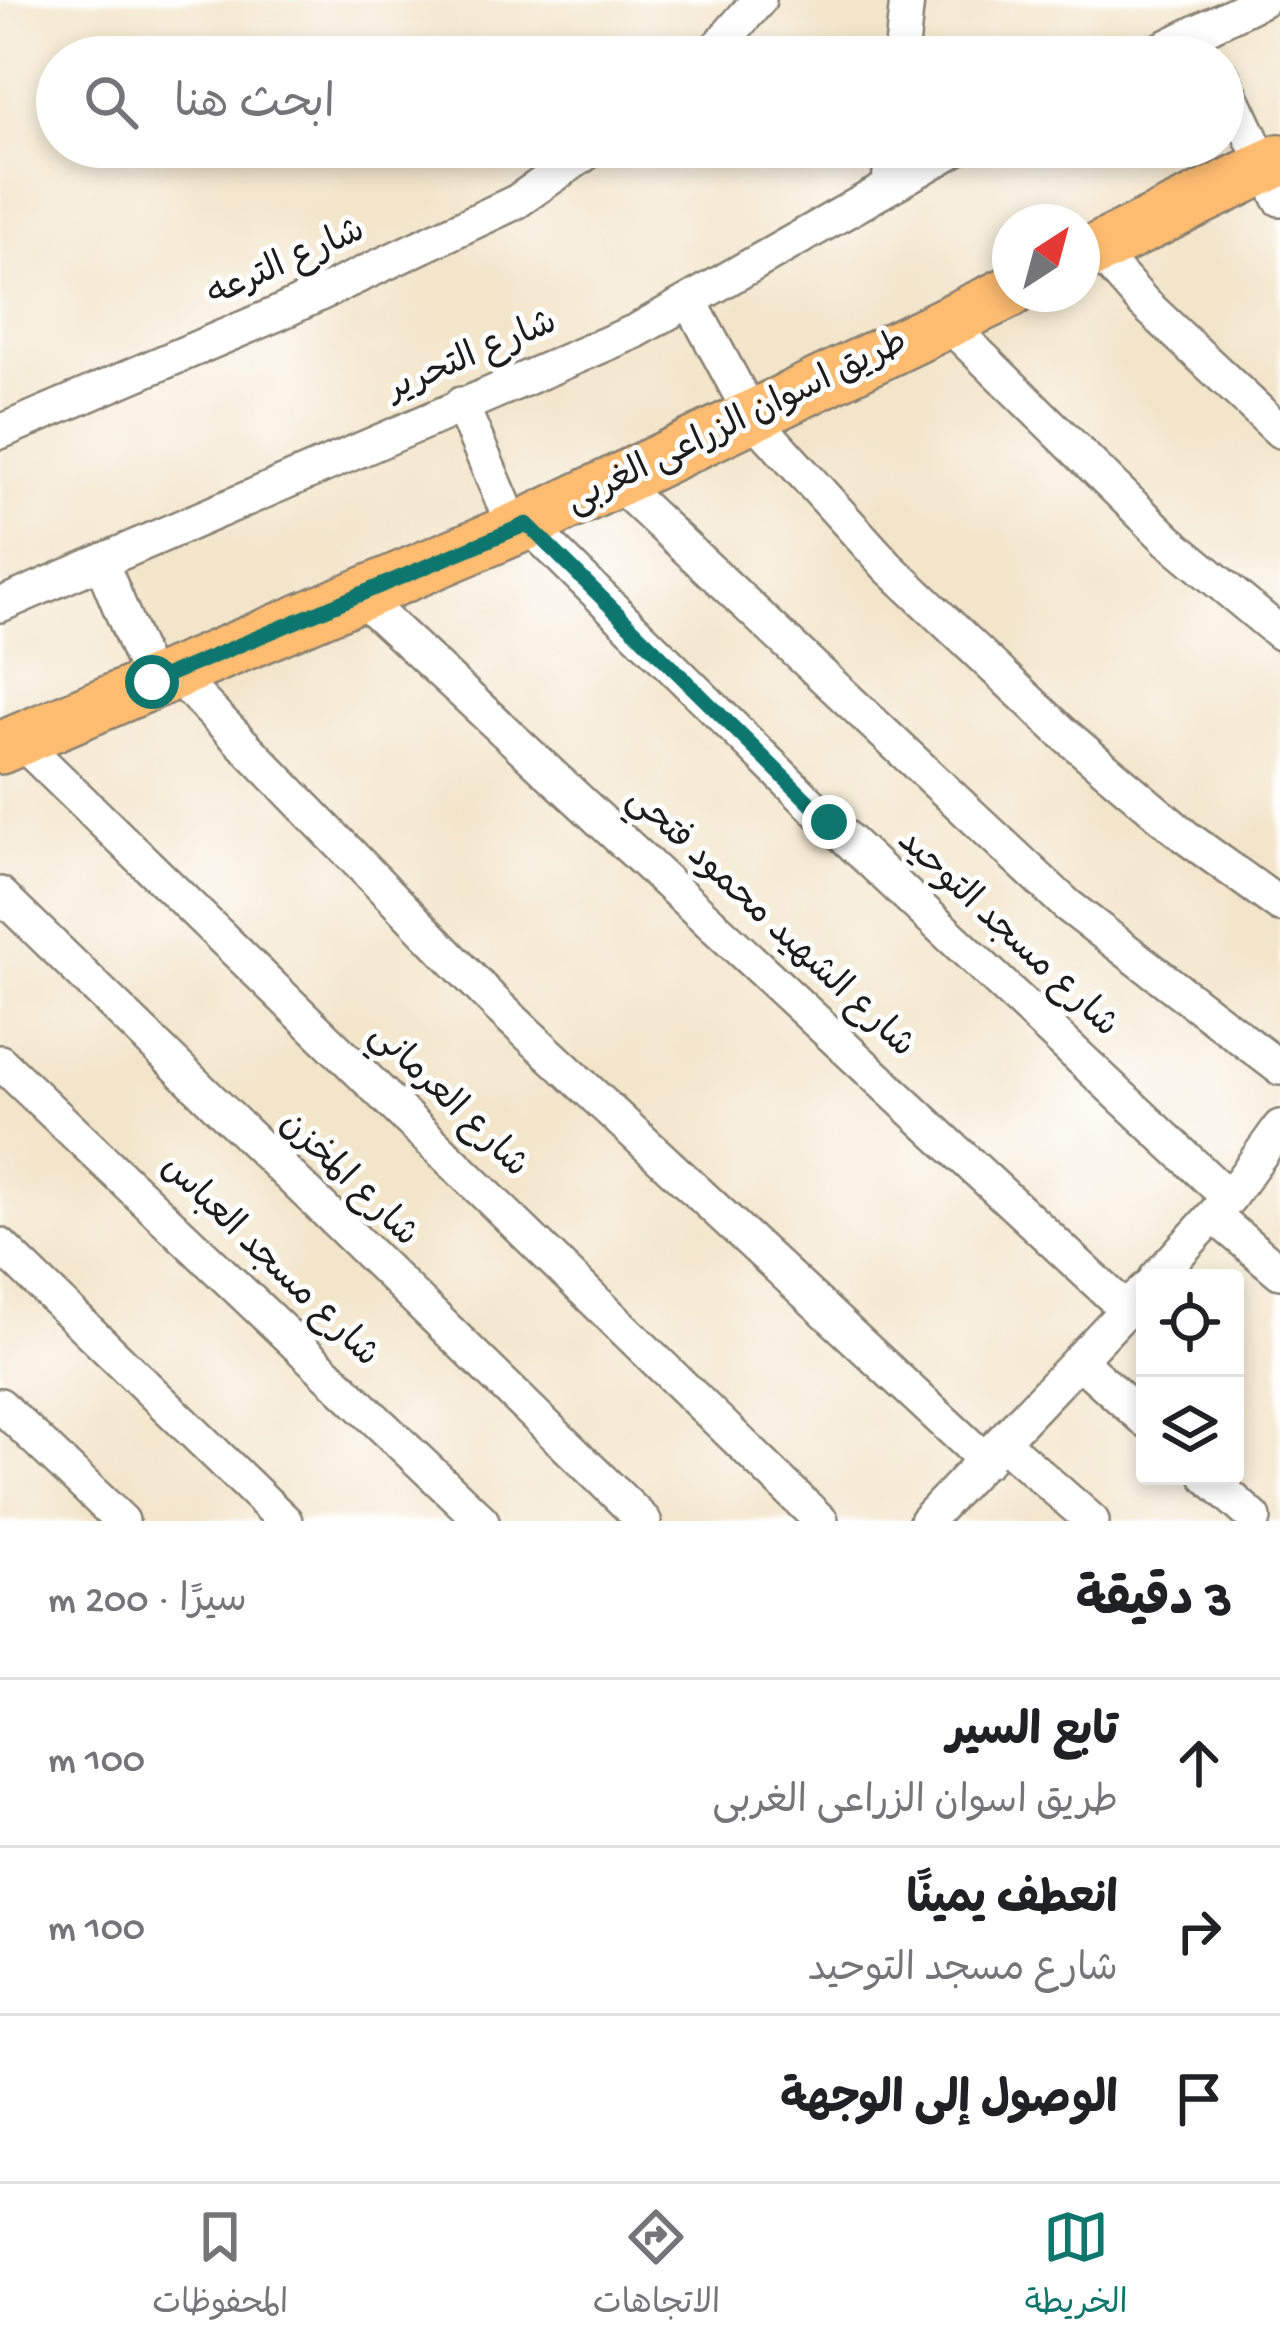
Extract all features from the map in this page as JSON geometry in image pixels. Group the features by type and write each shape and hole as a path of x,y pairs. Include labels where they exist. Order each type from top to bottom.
{"main road":[{"path":"1100,250 1274,176"},
{"name":"طريق اسوان الزراعى الغربى","path":"9,744 521,527 992,301"}],"street":[{"path":"728,36 759,0"},
{"path":"903,36 907,0"},
{"path":"1218,36 1262,0"},
{"path":"1244,118 1274,176"},
{"name":"شارع الترعه","path":"0,432 279,313 516,202 565,168"},
{"path":"889,185 890,168"},
{"name":"شارع التحرير","path":"0,605 691,303 920,168"},
{"path":"1100,263 1280,430"},
{"path":"691,303 753,418 888,566 1062,732 1186,837 1280,904"},
{"path":"947,323 1168,540 1280,633"},
{"path":"461,404 521,527"},
{"path":"617,483 1067,905 1280,1068"},
{"name":"شارع مسجد التوحيد","path":"521,527 829,822 1221,1207 1280,1272"},
{"path":"100,562 163,678 500,1008 994,1452 1092,1521"},
{"name":"شارع الشهيد محمود فتحي","path":"358,595 1136,1300"},
{"name":"شارع العرماني","path":"9,744 821,1521"},
{"name":"شارع المخزن","path":"0,893 644,1521"},
{"name":"شارع مسجد العباس","path":"0,1062 482,1521"},
{"path":"1164,1269 1221,1207 1280,1127"},
{"path":"0,1245 285,1521"},
{"path":"926,1521 1136,1300"},
{"path":"1079,1361 1136,1412"},
{"path":"0,1405 122,1521"},
{"path":"1217,1485 1254,1518"}],"route":[{"path":"152,682 527,524 829,822"}]}
